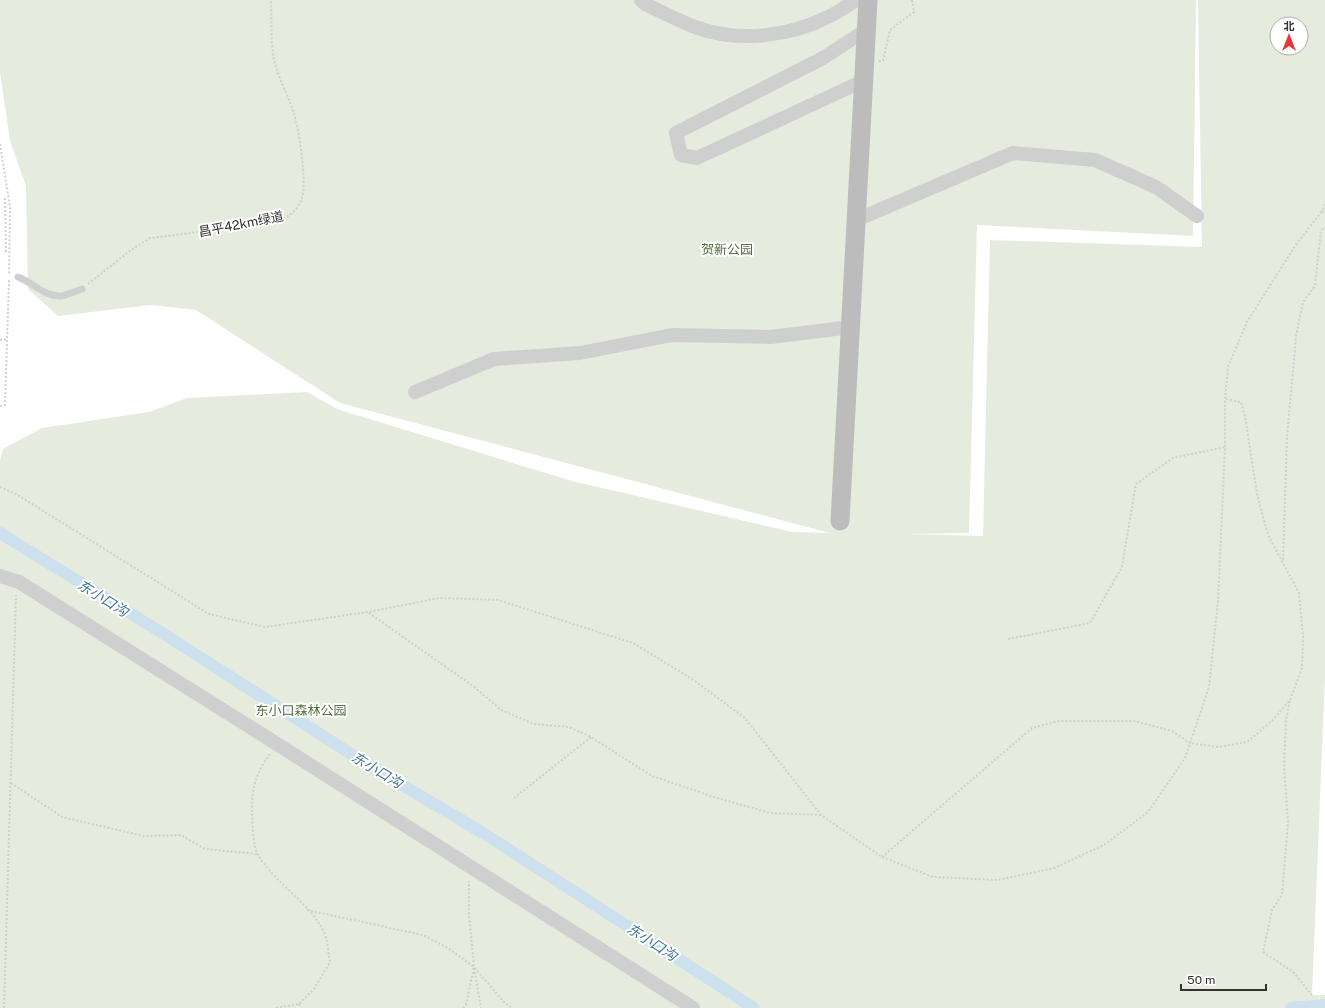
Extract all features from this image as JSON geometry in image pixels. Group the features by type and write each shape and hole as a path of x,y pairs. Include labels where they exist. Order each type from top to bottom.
{"street":[{"path":"641,0 645,4 699,29 732,35 766,35 794,30 823,19 856,0"},
{"path":"840,521 868,0"},
{"path":"864,73 697,158 681,155 676,133 823,58 866,30"},
{"path":"856,220 1013,153 1095,160 1156,187 1197,216"},
{"path":"415,392 494,358 580,353 672,335 771,337 850,327"},
{"path":"0,576 19,582 278,744 693,1008"}],"lane":[{"path":"18,277 27,280 43,291 61,296 82,289"}],"path":[{"name":"昌平42km绿道","path":"82,289 131,250 150,238 215,230 285,218 292,214 298,206 303,196 299,134 294,114 275,64 271,0"},
{"path":"864,73 883,61 890,30 914,12 912,0"},
{"path":"0,144 10,207 5,405 0,406"},
{"path":"5,198 6,254"},
{"path":"0,487 16,494 209,614 265,627 368,612 440,598 498,600 633,643 692,679 745,718 821,815 882,857 933,877 998,880 1054,868 1104,845 1148,812 1185,758 1209,687 1218,600 1225,447 1224,399 1228,367 1246,322 1294,246 1322,211 1325,204"},
{"path":"1283,562 1287,438 1296,336 1303,302 1315,286 1321,230 1325,227"},
{"path":"0,340 7,339"},
{"path":"1224,399 1241,402 1245,416 1257,494 1268,535 1299,593 1303,637 1302,668 1290,700 1286,720 1284,768 1288,821 1282,895 1272,910 1263,952 1293,972 1312,995"},
{"path":"1008,639 1090,623 1122,567 1136,484 1173,458 1225,447"},
{"path":"4,1008 16,594 19,582"},
{"path":"368,612 473,686 501,710 534,724 569,727 591,737 652,776 714,797 770,813 821,815"},
{"path":"882,857 1032,728 1059,721 1134,721 1172,731 1190,743 1218,747 1247,742 1272,721 1290,700"},
{"path":"514,798 591,737"},
{"path":"276,1008 298,1004 314,989 330,962 324,932 307,910 257,854 252,821 252,790 260,768 278,744"},
{"path":"11,783 62,817 144,836 180,835 205,849 257,854"},
{"path":"470,866 469,914 474,967 481,1008"},
{"path":"307,910 423,935 448,948 474,967 503,1001 512,1008"},
{"path":"462,1008 466,1005 474,967"},
{"path":"298,1004 301,1008"}],"green space":[{"name":"东小口森林公园","path":"0,0 1196,0 1193,236 977,225 969,533 905,534 983,536 990,240 1202,247 1198,0 1325,0 1325,676 1312,995 1325,995 1325,1008 0,1008 0,461 3,449 42,428 149,412 187,398 307,392 337,409 572,481 792,532 830,533 340,403 196,310 151,305 58,316 28,289 26,186 10,141 0,72"}],"waterway":[{"name":"东小口沟","path":"0,533 164,634 362,761 488,836 754,1008"},
{"name":"东小口沟","path":"1291,1008 1325,1005"}],"park label":[{"name":"贺新公园","path":"727,249"}]}
